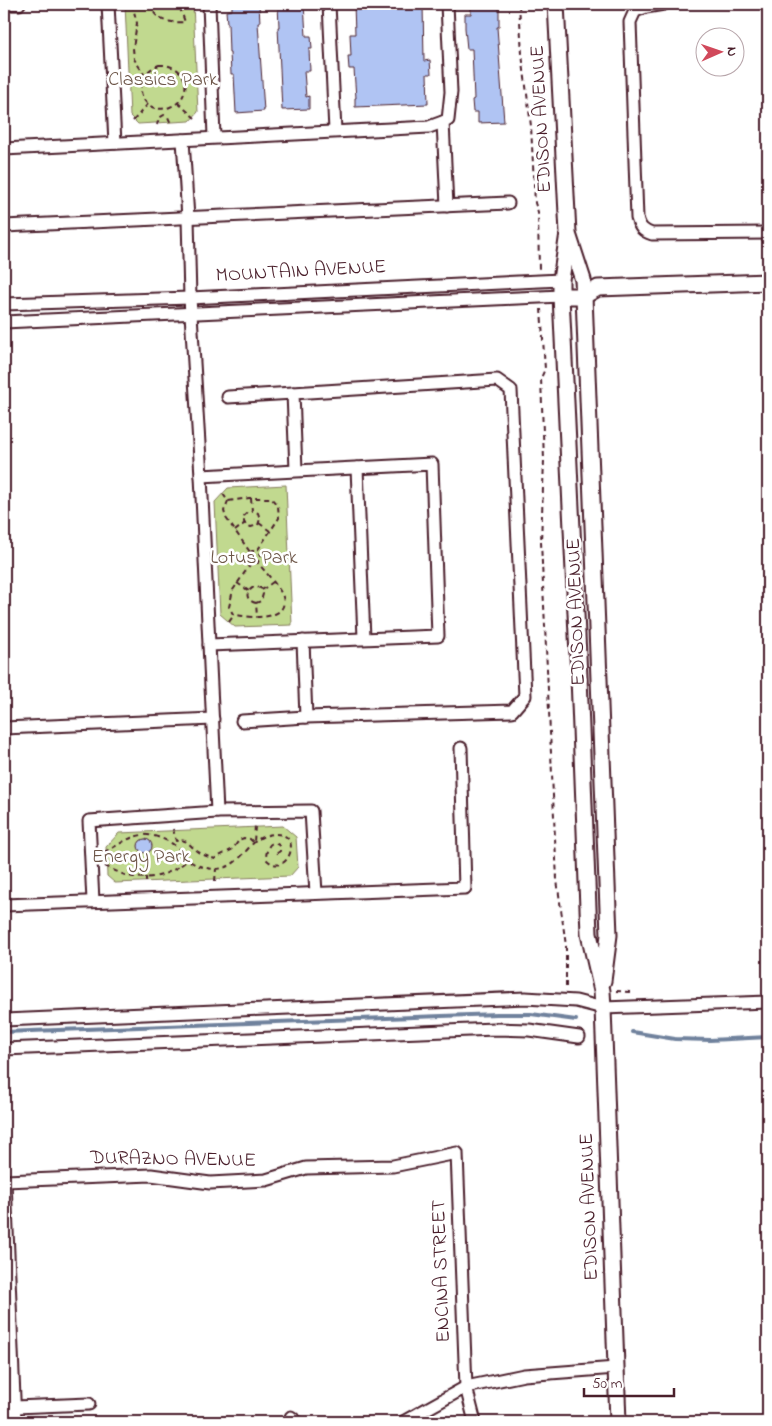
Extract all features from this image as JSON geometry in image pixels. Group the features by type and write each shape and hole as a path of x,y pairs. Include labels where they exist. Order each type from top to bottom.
{"main road":[{"name":"EDISON AVENUE","path":"556,4 568,233 560,280 589,934 602,991 603,1008 618,1422"},
{"name":"EDISON AVENUE","path":"568,233 583,280 584,296 609,934 602,991"},
{"name":"MOUNTAIN AVENUE","path":"560,280 583,280 598,288"},
{"name":"MOUNTAIN AVENUE","path":"561,296 584,296 598,288 768,282"}],"street":[{"path":"4,4 19,4"},
{"path":"108,4 115,143"},
{"path":"209,4 214,137"},
{"path":"329,4 335,131"},
{"path":"4,149 429,127 448,120 451,92 447,4"},
{"path":"664,4 639,9 632,15 630,22 637,218 640,227 644,232 652,234 768,233"},
{"path":"443,122 447,206"},
{"path":"183,140 217,812"},
{"path":"4,226 508,203"},
{"name":"MOUNTAIN AVENUE","path":"4,304 190,298 560,280"},
{"name":"MOUNTAIN AVENUE","path":"4,322 561,296"},
{"path":"228,397 497,380 511,390 525,696 512,711 306,717 242,721"},
{"path":"293,393 296,470"},
{"path":"201,476 432,464 438,636 209,645"},
{"path":"357,468 364,638"},
{"path":"303,641 306,717"},
{"path":"4,728 212,719"},
{"path":"4,905 465,888 461,748"},
{"path":"93,902 89,821 217,812 312,811 316,893"},
{"path":"4,1020 501,999 545,998 576,1000 603,1008 768,1002"},
{"path":"4,1049 495,1029 529,1030 579,1037"},
{"name":"DURAZNO AVENUE","path":"15,1407 5,1180 151,1175 210,1184 266,1180 306,1168 393,1166 457,1153"},
{"name":"ENCINA STREET","path":"457,1153 466,1388 475,1422"},
{"path":"403,1422 466,1388 524,1375 616,1368"},
{"path":"15,1422 15,1407 89,1404"}],"path":[{"path":"132,4 137,23 133,48 134,59 144,74"},
{"path":"150,4 155,14 162,20 171,23 185,22 180,8 176,9 165,4"},
{"path":"519,4 535,203 538,212 540,267"},
{"path":"168,64 177,69 184,80 186,89 183,97 178,103 164,108 153,108 142,96 140,86 144,74 152,67 159,65 168,64"},
{"path":"178,103 195,118"},
{"path":"133,121 148,104"},
{"path":"164,108 164,116"},
{"path":"157,125 158,118 164,116 168,117 171,124"},
{"path":"542,311 545,369 541,378 544,460 541,542 557,880 566,946 567,1000"},
{"path":"222,494 228,501"},
{"path":"252,498 252,510"},
{"path":"228,501 271,498 278,506 279,518 257,551"},
{"path":"228,501 224,511 226,518 250,552"},
{"path":"252,510 258,513 259,523"},
{"path":"252,510 244,516 246,525 251,527 259,523"},
{"path":"235,531 245,523"},
{"path":"259,523 270,530"},
{"path":"250,552 257,551"},
{"path":"257,551 261,556 260,560 251,563 233,590 230,600 229,607 234,614 242,617 271,615 279,612 283,605 283,597 257,562"},
{"path":"250,552 248,560 251,563"},
{"path":"262,590 273,582"},
{"path":"237,583 249,590"},
{"path":"249,590 254,587 261,588 262,590"},
{"path":"249,590 248,598 253,603 256,603"},
{"path":"256,603 261,600 262,590"},
{"path":"256,603 257,617"},
{"path":"229,622 234,614"},
{"path":"254,842 255,826"},
{"path":"173,829 175,843"},
{"path":"104,852 113,849 127,839 142,835 175,843 188,859 202,867 216,869 232,865 241,858 254,842 265,836 275,834 284,836 290,842 292,848 290,856 284,863 270,863 266,860 269,845 277,844 280,846 280,851 276,854"},
{"path":"175,843 184,840 202,854 215,859 233,849 239,840 250,838 254,842"},
{"path":"105,866 133,877 161,876 177,868 188,859"},
{"path":"215,881 216,869"},
{"path":"146,877 146,884"}],"green space":[{"name":"Classics Park","path":"125,4 193,4 198,112 190,121 138,124 130,116"},
{"name":"Lotus Park","path":"286,485 292,625 235,627 220,614 215,502 228,488"},
{"name":"Energy Park","path":"283,826 296,837 298,867 290,876 115,883 107,876 106,847 119,833"}],"building":[{"path":"232,4 259,4 260,23 258,23 264,111 236,113 234,74 231,74 226,11 232,10"},
{"path":"278,4 304,4 306,36 311,36 312,49 309,49 310,71 304,71 306,97 309,96 309,109 282,110"},
{"path":"354,4 423,4 424,61 430,60 431,74 427,74 428,104 355,107 354,69 349,69 348,56 351,56 350,34 355,34"},
{"path":"471,4 499,4 499,27 497,27 504,122 478,123 478,112 473,112 472,49 467,49 465,28 465,14 471,14"},
{"path":"142,839 148,839 152,846 148,853 142,853 138,849 138,843"}],"waterway":[{"path":"4,1032 497,1014 531,1014 576,1020"},
{"path":"632,1032 675,1039 710,1040 768,1037"}]}
